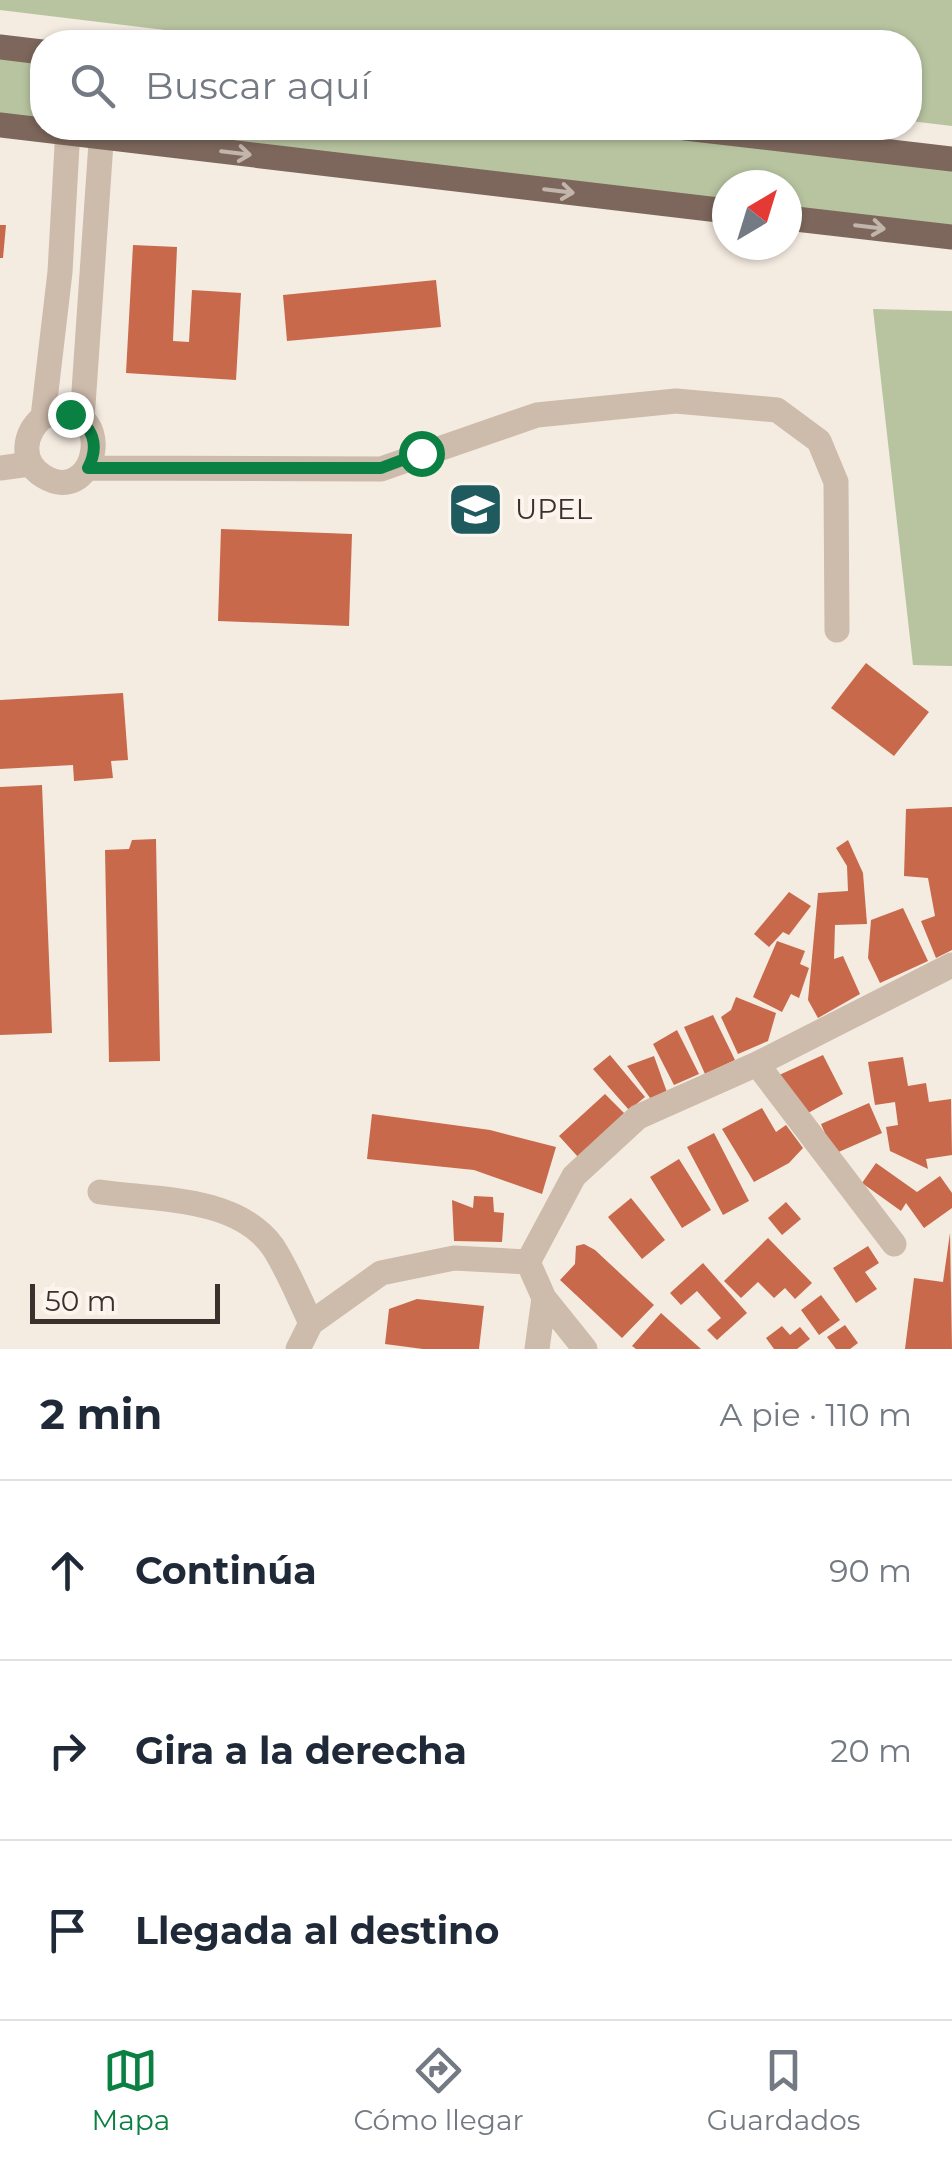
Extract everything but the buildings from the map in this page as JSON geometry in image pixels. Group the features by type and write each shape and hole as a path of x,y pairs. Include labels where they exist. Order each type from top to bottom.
{"main road":[{"path":"0,47 30,51"},
{"path":"0,125 30,127"},
{"path":"165,140 712,208"},
{"path":"789,140 952,159"},
{"path":"802,220 952,237"}],"street":[{"path":"44,417 60,272 67,140"},
{"path":"82,420 56,413 33,426 26,451 39,474 51,480 78,477 94,457 95,443 82,420 100,140"},
{"path":"88,468 381,468 537,415 676,401 778,410 819,442 836,482 837,630"},
{"path":"0,468 30,464"},
{"path":"528,1262 574,1176 638,1118 757,1064 952,965"},
{"path":"757,1064 894,1244"},
{"path":"100,1192 198,1205 240,1220 272,1246 312,1323"},
{"path":"298,1349 312,1323 381,1273 454,1258 528,1262"},
{"path":"528,1262 544,1298 585,1349"},
{"path":"537,1349 544,1298"}],"green space":[{"path":"0,0 952,0 952,126 922,122 922,30 166,30 0,10"},
{"path":"0,47 30,51 30,129 0,125"},
{"path":"127,140 788,140 952,159 952,237 802,220 802,170 712,170 712,209"},
{"path":"873,309 952,311 952,666 913,665"}],"place":[{"name":"UPEL","path":"476,509"}],"route":[{"path":"70,414 91,430 94,457 88,468 381,468 421,453"}]}
